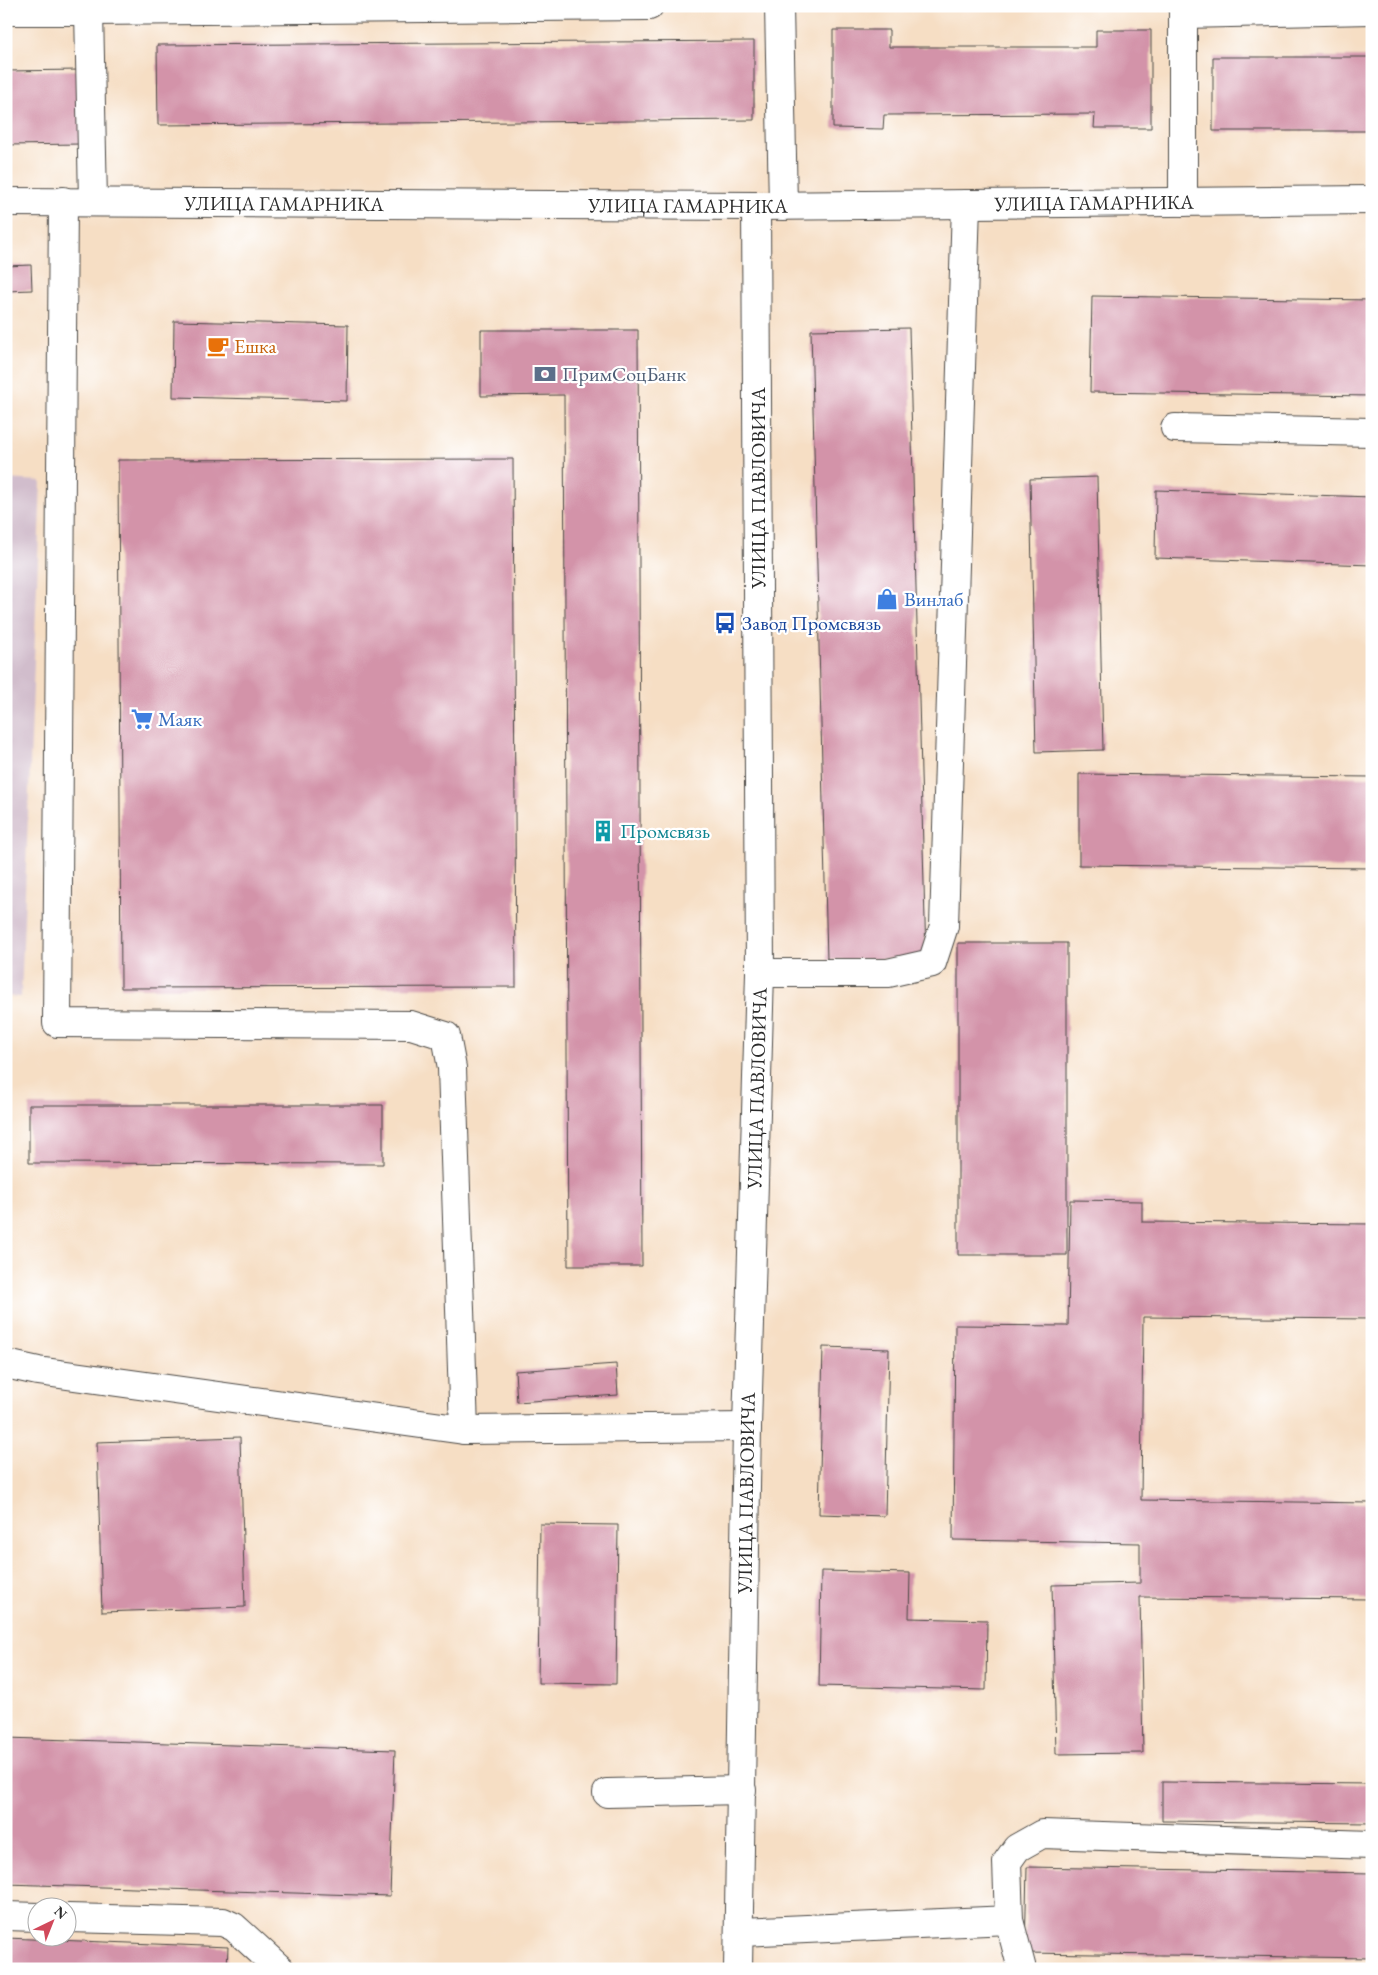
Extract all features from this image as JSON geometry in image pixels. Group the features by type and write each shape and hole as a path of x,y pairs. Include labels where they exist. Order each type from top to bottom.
{"street":[{"path":"6,11 649,6"},
{"path":"779,6 783,206"},
{"path":"1183,202 1183,10 1372,10"},
{"path":"89,11 93,201"},
{"name":"УЛИЦА ГАМАРНИКА","path":"6,202 783,206 1372,200"},
{"path":"63,201 56,1023 411,1025 446,1036 452,1068 464,1430"},
{"path":"760,973 888,973 932,963 944,926 966,204"},
{"name":"УЛИЦА ПАВЛОВИЧА","path":"738,1969 748,1427 760,973 756,206"},
{"path":"1175,428 1372,432"},
{"path":"6,1364 38,1371 464,1430 748,1427"},
{"path":"607,1793 742,1790"},
{"path":"1022,1969 1009,1920 1006,1862 1017,1848 1042,1834 1372,1845"},
{"path":"6,1916 28,1917"},
{"path":"78,1918 223,1922 234,1927 280,1969"},
{"path":"740,1932 1009,1920"}],"shaded area":[{"path":"6,479 41,481 21,997 6,996"}],"building":[{"path":"833,30 889,30 889,47 1096,47 1096,30 1151,30 1151,128 1094,128 1095,114 884,115 883,129 833,128"},
{"path":"754,41 754,120 158,125 157,45"},
{"path":"1213,57 1372,57 1372,131 1213,131"},
{"path":"80,70 81,144 6,145 6,71"},
{"path":"31,265 32,290 6,291 6,266"},
{"path":"1092,296 1372,300 1372,396 1090,392"},
{"path":"174,321 348,325 347,401 173,397"},
{"path":"909,328 926,958 827,960 811,330"},
{"name":"Промсвязь","path":"481,330 638,330 642,1266 568,1266 564,395 481,396"},
{"path":"513,459 516,987 121,988 118,460"},
{"path":"1097,477 1103,750 1036,752 1030,479"},
{"path":"1156,490 1372,497 1372,565 1155,558"},
{"path":"1079,774 1372,777 1372,868 1079,865"},
{"path":"958,943 1067,943 1067,1255 958,1255"},
{"path":"29,1105 383,1105 383,1164 29,1163"},
{"path":"1070,1200 1142,1201 1142,1222 1372,1224 1372,1319 1143,1317 1141,1500 1372,1503 1372,1599 1140,1597 1143,1753 1056,1754 1052,1585 1140,1583 1140,1543 953,1540 955,1325 1068,1326"},
{"path":"823,1347 889,1349 885,1516 819,1514"},
{"path":"616,1364 618,1395 517,1402 515,1371"},
{"path":"240,1437 245,1607 102,1612 97,1442"},
{"path":"540,1524 618,1525 616,1684 538,1683"},
{"path":"821,1571 910,1573 909,1618 987,1620 986,1690 819,1686"},
{"path":"6,1738 395,1750 390,1896 6,1884"},
{"path":"1162,1782 1372,1784 1372,1823 1162,1821"},
{"path":"1027,1867 1372,1873 1372,1958 1025,1953"},
{"path":"6,1938 28,1939 28,1948 78,1948 78,1941 228,1947 227,1969 6,1969"}],"place":[{"name":"Ешка","path":"218,346"},
{"name":"ПримСоцБанк","path":"545,374"},
{"name":"Винлаб","path":"887,599"},
{"name":"Завод Промсвязь","path":"725,623"},
{"name":"Маяк","path":"142,719"},
{"name":"Промсвязь","path":"603,831"}]}
